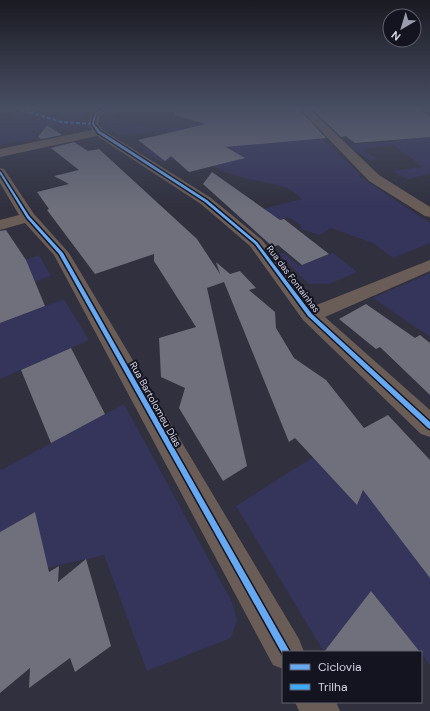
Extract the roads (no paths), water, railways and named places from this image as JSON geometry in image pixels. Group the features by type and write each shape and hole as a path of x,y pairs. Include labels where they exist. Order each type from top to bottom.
{"street":[{"path":"0,153 56,141"},
{"name":"Rua das Fontainhas","path":"113,141 206,201 256,243 310,316 430,426"},
{"path":"337,141 374,178 430,213"},
{"name":"Rua Bartolomeu Dias","path":"0,172 28,217 61,253 285,651"},
{"path":"0,225 28,217"},
{"path":"310,316 430,264"}]}
